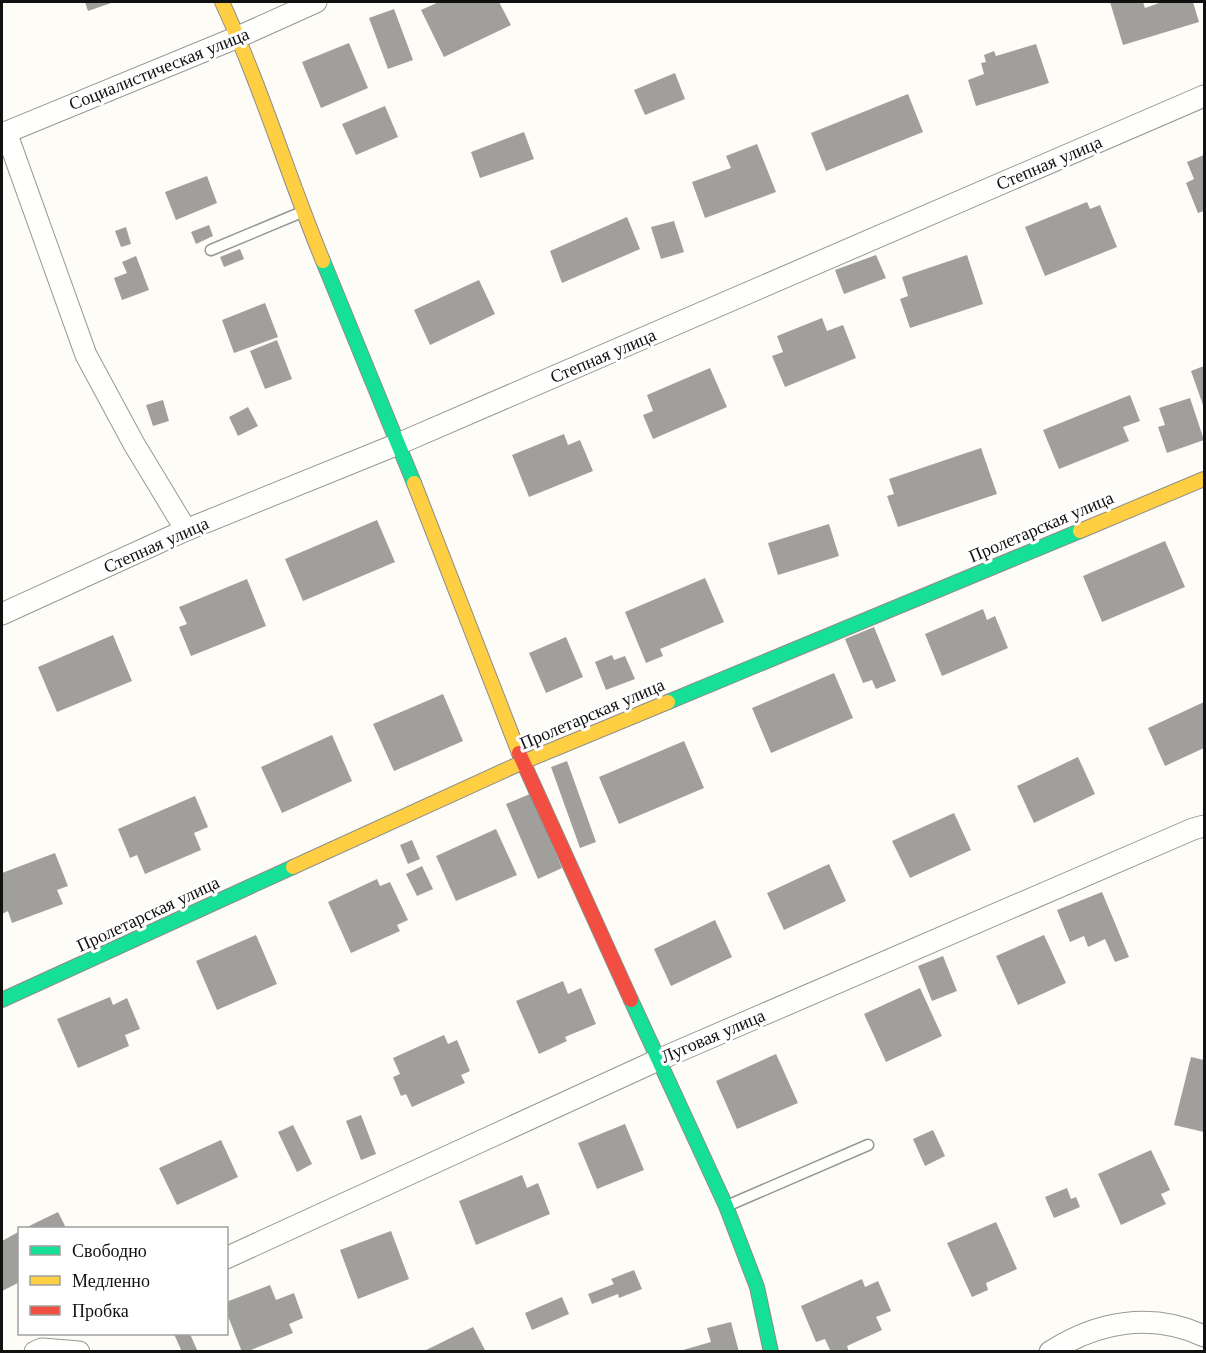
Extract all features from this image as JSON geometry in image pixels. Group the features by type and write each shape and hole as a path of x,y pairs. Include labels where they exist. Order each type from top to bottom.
{"street":[{"path":"222,2 238,38 303,212 398,444 523,762 726,1206 757,1287 771,1352"},
{"name":"Социалистическая улица","path":"4,130 238,38 316,2"},
{"name":"Степная улица","path":"2,614 186,530 398,444 1204,96"},
{"path":"4,130 86,355 134,444 186,530"},
{"name":"Пролетарская улица","path":"2,1000 523,762 1204,479"},
{"name":"Луговая улица","path":"228,1257 658,1060 1204,826"},
{"path":"1050,1352 1084,1334 1125,1323 1168,1324 1192,1330 1204,1336"},
{"path":"38,1350 69,1335"},
{"path":"38,1350 79,1352"}],"lane":[{"path":"211,250 303,212"},
{"path":"726,1206 868,1145"}],"building":[{"path":"85,2 114,2 88,11"},
{"path":"439,2 499,2 511,25 444,57 421,10"},
{"path":"1110,2 1143,2 1145,8 1162,2 1193,2 1199,22 1123,45"},
{"path":"394,9 413,60 388,69 369,18"},
{"path":"349,43 368,88 321,108 302,62"},
{"path":"1036,44 1049,83 976,106 968,80 984,74 981,63 986,62 984,55 994,51 996,56"},
{"path":"675,73 685,99 645,115 634,90"},
{"path":"908,94 923,132 826,171 811,133"},
{"path":"385,106 398,137 356,155 342,124"},
{"path":"524,132 534,159 480,178 471,152"},
{"path":"757,144 776,192 705,218 692,182 731,168 726,156"},
{"path":"1204,155 1204,211 1198,213 1186,183 1194,179 1187,162"},
{"path":"207,176 217,203 176,220 165,192"},
{"path":"1087,202 1090,209 1100,205 1117,247 1045,276 1025,227"},
{"path":"627,217 640,249 562,283 550,251"},
{"path":"674,221 684,252 661,259 651,227"},
{"path":"209,225 213,236 196,244 191,232"},
{"path":"126,227 131,244 121,247 115,231"},
{"path":"240,249 244,259 224,267 220,257"},
{"path":"876,255 886,278 844,294 835,270"},
{"path":"967,255 983,304 910,328 900,299 908,296 902,277"},
{"path":"136,256 149,290 122,300 114,278 127,273 122,262"},
{"path":"479,280 495,314 430,345 414,310"},
{"path":"265,303 278,337 234,353 222,320"},
{"path":"822,318 827,331 843,325 856,358 785,387 772,356 783,352 777,336"},
{"path":"277,340 292,379 265,389 250,351"},
{"path":"1204,366 1204,408 1191,371"},
{"path":"710,368 727,407 653,439 643,415 653,411 647,395"},
{"path":"1130,395 1140,421 1123,427 1129,441 1059,469 1043,430"},
{"path":"1190,398 1204,440 1167,453 1158,427 1165,425 1159,408"},
{"path":"163,400 169,421 153,426 146,405"},
{"path":"248,407 258,426 238,436 229,417"},
{"path":"564,434 568,445 580,440 593,471 529,497 512,455"},
{"path":"981,448 997,494 898,527 887,496 894,494 889,479"},
{"path":"377,520 395,562 303,601 285,559"},
{"path":"829,524 839,556 778,575 768,543"},
{"path":"1165,541 1185,587 1102,622 1083,576"},
{"path":"705,578 724,622 660,649 663,656 646,663 625,612"},
{"path":"247,579 266,626 191,656 179,627 187,624 179,607"},
{"path":"983,609 987,620 995,616 1008,648 942,676 925,634"},
{"path":"874,627 896,681 876,689 872,680 863,683 845,639"},
{"path":"113,635 132,681 57,712 38,667"},
{"path":"566,637 583,677 546,693 529,653"},
{"path":"612,655 614,660 625,656 635,679 606,690 595,662"},
{"path":"834,673 853,718 771,753 752,708"},
{"path":"443,694 463,741 394,771 373,724"},
{"path":"1204,702 1204,748 1165,766 1148,728"},
{"path":"332,735 352,781 282,813 261,767"},
{"path":"684,741 704,788 619,824 599,777"},
{"path":"1078,757 1095,794 1034,823 1017,786"},
{"path":"567,761 596,842 580,848 551,767"},
{"path":"530,794 562,868 538,879 506,804"},
{"path":"195,796 208,827 194,833 201,850 145,874 137,855 130,858 118,829"},
{"path":"954,813 971,850 910,878 892,841"},
{"path":"496,829 517,875 456,901 436,856"},
{"path":"412,840 420,859 408,864 400,845"},
{"path":"55,853 68,886 57,890 63,904 12,923 8,911 2,914 2,873"},
{"path":"829,864 846,901 784,930 767,893"},
{"path":"422,866 433,889 417,896 406,874"},
{"path":"377,879 380,886 390,882 408,920 397,925 400,931 351,953 328,902"},
{"path":"1102,892 1129,957 1115,962 1105,939 1088,947 1084,936 1070,942 1057,910"},
{"path":"715,920 732,957 671,986 654,949"},
{"path":"256,935 277,984 217,1010 196,961"},
{"path":"1044,935 1066,983 1018,1005 996,956"},
{"path":"943,956 957,991 932,1001 918,966"},
{"path":"563,981 568,994 581,988 596,1024 565,1037 567,1041 539,1054 516,1001"},
{"path":"920,988 942,1036 886,1062 864,1014"},
{"path":"110,997 113,1005 127,998 140,1029 125,1035 129,1046 78,1068 57,1019"},
{"path":"444,1035 448,1044 457,1040 470,1071 461,1075 465,1083 412,1107 406,1094 401,1096 393,1077 400,1074 393,1058"},
{"path":"776,1054 798,1103 737,1129 716,1081"},
{"path":"1191,1057 1204,1060 1204,1132 1174,1125"},
{"path":"361,1115 376,1154 361,1160 346,1121"},
{"path":"625,1124 644,1170 597,1189 578,1143"},
{"path":"293,1125 312,1164 297,1172 278,1132"},
{"path":"933,1130 945,1156 925,1166 913,1139"},
{"path":"221,1140 238,1177 177,1205 159,1168"},
{"path":"1151,1150 1170,1190 1161,1194 1166,1204 1121,1225 1098,1174"},
{"path":"522,1175 527,1188 538,1183 550,1214 476,1245 459,1201"},
{"path":"1067,1188 1071,1199 1076,1197 1080,1207 1054,1218 1045,1197"},
{"path":"58,1212 66,1227 27,1227"},
{"path":"996,1222 1017,1269 986,1283 988,1290 972,1297 947,1243"},
{"path":"391,1231 409,1279 358,1299 340,1250"},
{"path":"18,1232 18,1283 2,1291 2,1241"},
{"path":"634,1270 642,1289 619,1298 618,1294 592,1304 588,1294 614,1284 611,1279"},
{"path":"862,1279 865,1287 878,1281 891,1311 876,1317 882,1330 847,1346 849,1352 831,1352 825,1339 816,1342 801,1306"},
{"path":"270,1285 276,1300 294,1293 303,1318 289,1324 293,1333 242,1352 228,1316 228,1301"},
{"path":"562,1297 569,1314 532,1330 525,1313"},
{"path":"731,1322 739,1352 676,1352 711,1342 707,1328"},
{"path":"473,1327 485,1350 481,1352 422,1352"},
{"path":"174,1335 190,1335 198,1352 182,1352"}],"traffic: fast":[{"path":"323,261 414,483"},
{"path":"668,702 1080,531"},
{"path":"2,1000 293,867"},
{"path":"631,1000 726,1206 757,1287 771,1352"}],"traffic: slow":[{"path":"222,2 249,66 323,261"},
{"path":"1080,531 1204,479"},
{"path":"414,483 519,753"},
{"path":"293,867 523,762 668,702"}],"traffic: jam":[{"path":"519,753 631,1000"}]}
